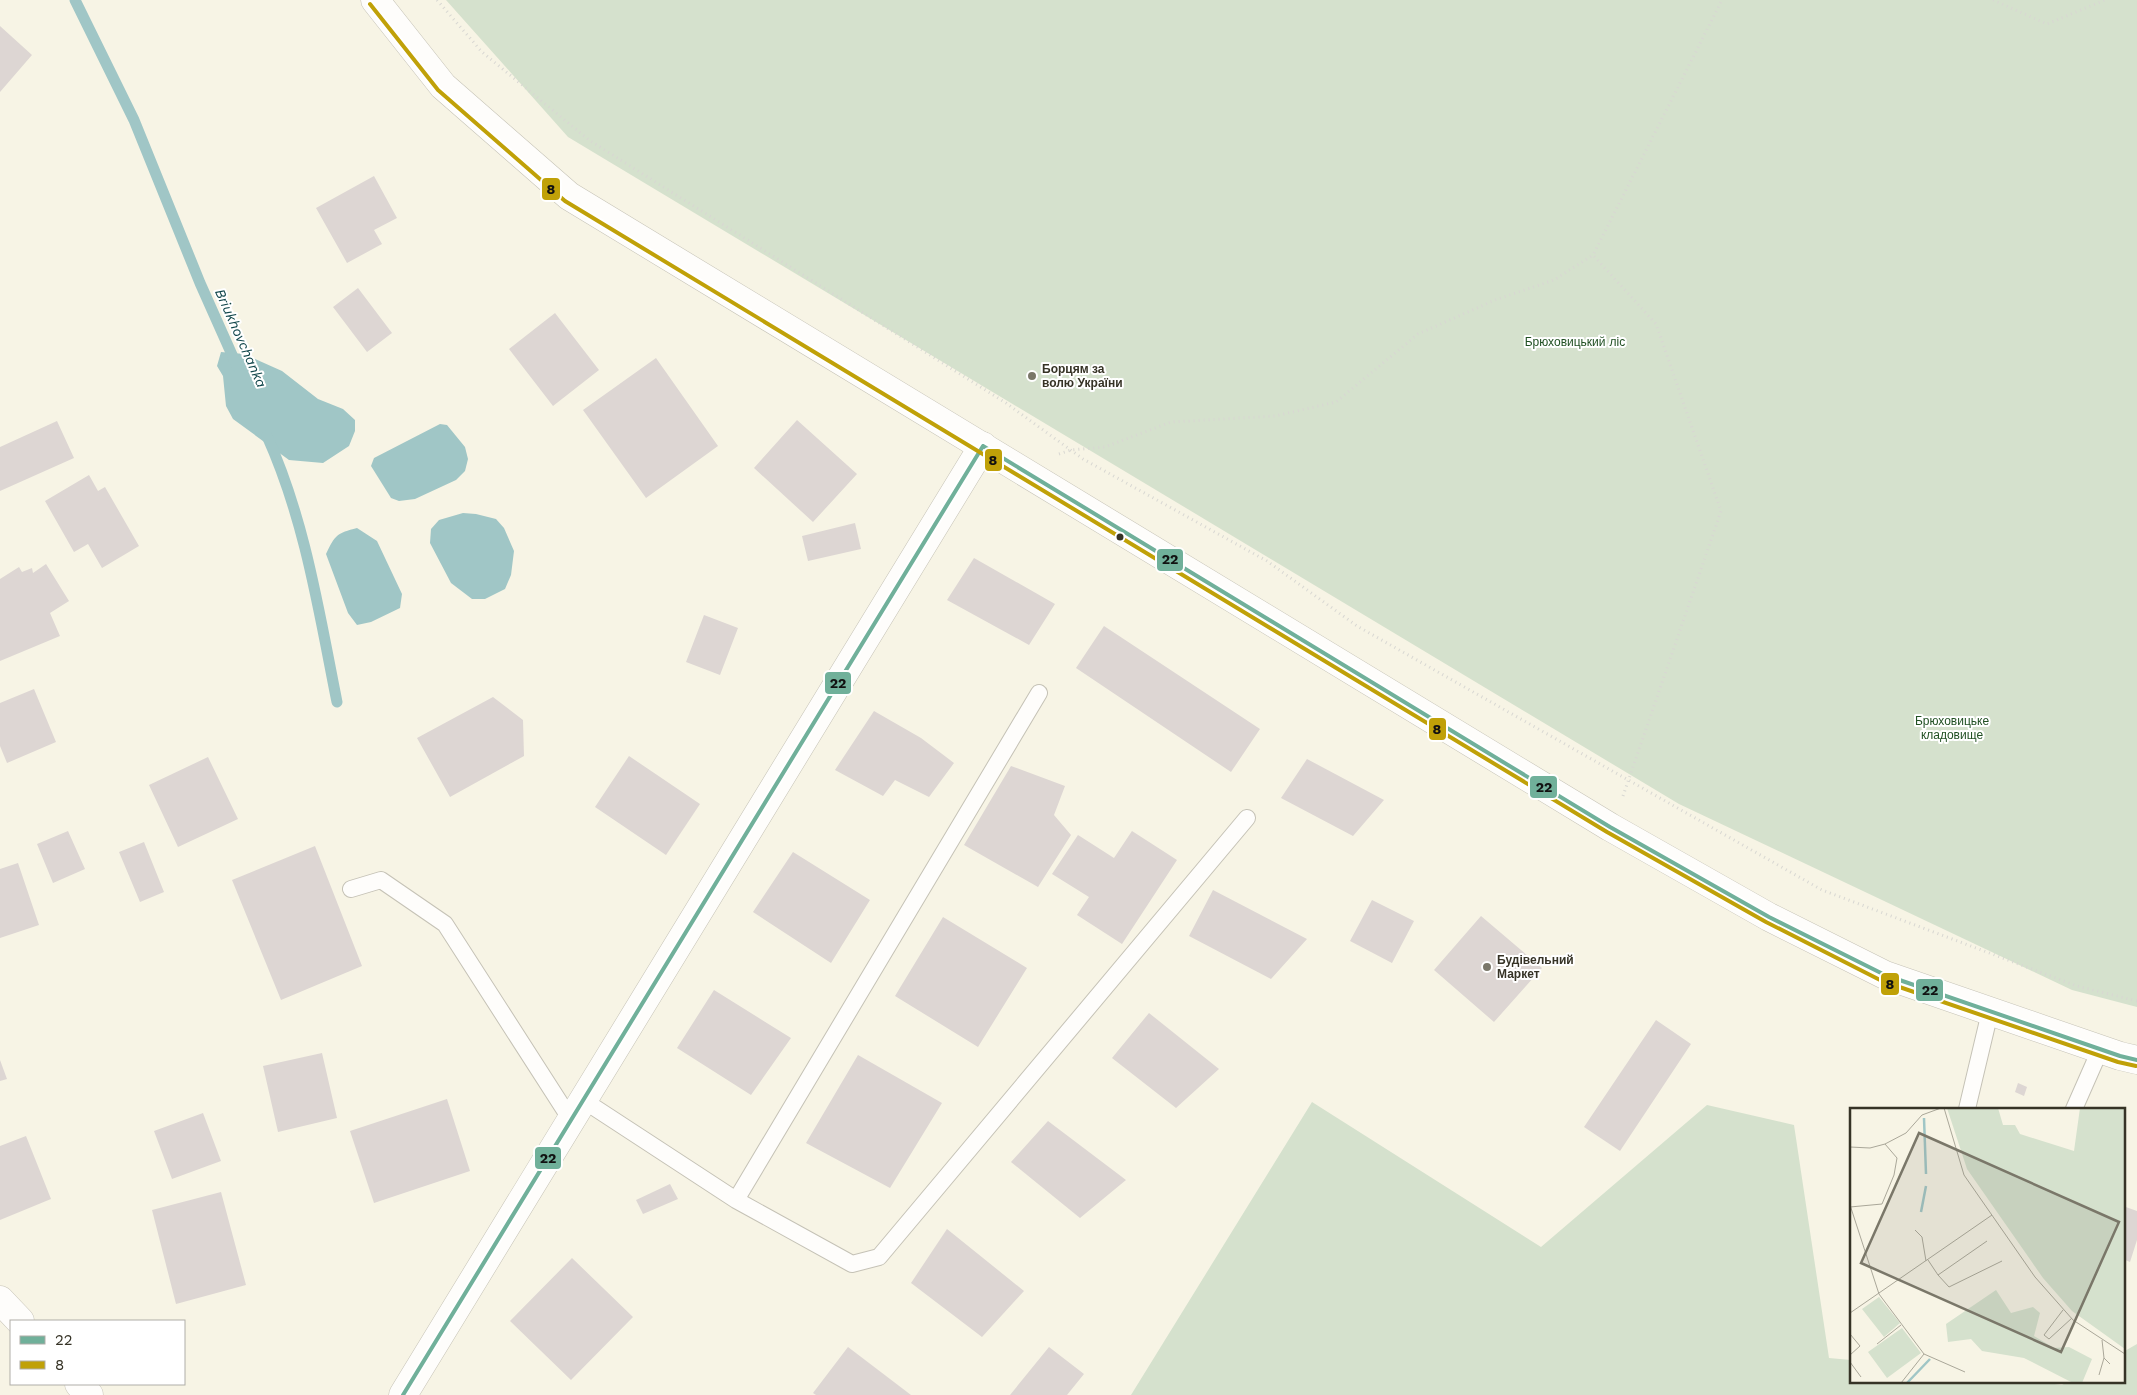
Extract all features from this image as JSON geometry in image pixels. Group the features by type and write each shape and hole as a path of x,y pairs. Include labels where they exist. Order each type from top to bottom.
{"main road":[{"path":"375,0 443,86 569,196 1610,827 1770,917 1885,975 2100,1050 2137,1060"},
{"path":"403,1395 983,446"},
{"path":"0,1300 19,1320"},
{"path":"79,1385 89,1395"}],"lane":[{"path":"736,1200 1039,693"},
{"path":"351,889 381,880 445,924 577,1110 852,1264 878,1257 1248,818"},
{"path":"1967,1108 1990,1012"},
{"path":"2074,1108 2100,1050"}],"path":[{"path":"437,0 482,52 590,140 1006,403 1071,450 1267,561 1358,626 1822,890 2077,986 2137,1001"},
{"path":"1071,450 1105,448 1172,422 1275,416 1336,402 1418,334 1495,300 1554,280 1594,255 1722,0"},
{"path":"1993,0 2047,24 2105,0"},
{"path":"1594,255 1656,324 1721,511 1630,782 1610,827"}],"green space":[{"name":"Брюховицький ліс","path":"446,0 2137,0 2137,1007 2072,990 1679,804 568,137"},
{"path":"1312,1102 1541,1247 1707,1105 1794,1125 1829,1358 1850,1360 1850,1382 2040,1382 2062,1385 2067,1382 2124,1382 2124,1351 2137,1344 2137,1395 1131,1395"}],"water":[{"path":"221,352 244,354 282,371 318,399 343,409 355,420 355,431 349,446 323,463 289,460 233,419 226,406 223,376 217,366"},
{"path":"440,424 447,425 465,447 468,459 465,471 456,480 415,499 399,501 391,498 371,466 374,458"},
{"path":"463,513 496,519 504,528 514,551 511,575 505,589 485,599 472,599 451,583 430,543 431,529 439,520"},
{"path":"357,528 377,541 402,594 400,608 371,622 357,625 348,613 326,554 337,536"}],"building":[{"path":"0,26 32,55 0,92"},
{"path":"374,176 397,218 374,230 382,244 347,263 316,208"},
{"path":"358,288 392,333 367,352 333,307"},
{"path":"555,313 599,370 553,406 509,349"},
{"path":"656,358 718,446 646,498 583,410"},
{"path":"797,420 857,474 813,522 754,468"},
{"path":"57,421 74,458 0,491 0,447"},
{"path":"89,475 98,491 105,487 139,546 102,568 88,544 74,552 45,501"},
{"path":"855,523 861,549 808,561 802,536"},
{"path":"974,558 1055,604 1029,645 947,600"},
{"path":"46,564 69,601 50,613 60,636 0,661 0,579 19,567 22,572 32,568 33,573"},
{"path":"704,615 738,628 720,675 686,662"},
{"path":"1104,626 1260,729 1231,772 1076,668"},
{"path":"34,689 56,742 7,763 0,746 0,703"},
{"path":"493,697 523,720 524,756 450,797 417,738"},
{"path":"874,711 921,738 954,763 929,797 895,780 883,796 835,770"},
{"path":"629,756 700,804 666,855 595,807"},
{"path":"208,757 238,819 178,847 149,785"},
{"path":"1307,759 1384,800 1353,836 1281,798"},
{"path":"1011,766 1065,786 1054,815 1071,835 1038,887 964,845"},
{"path":"68,831 85,869 53,883 37,844"},
{"path":"1132,831 1177,860 1122,944 1077,915 1089,897 1052,874 1078,835 1114,858"},
{"path":"144,842 164,892 140,902 119,852"},
{"path":"315,846 362,966 281,1000 232,880"},
{"path":"793,852 870,900 831,963 753,912"},
{"path":"18,863 39,925 0,938 0,869"},
{"path":"1213,890 1307,939 1271,979 1189,936"},
{"path":"1372,900 1414,921 1392,963 1350,941"},
{"path":"1481,916 1542,968 1494,1022 1434,970"},
{"path":"943,917 1027,968 978,1047 895,996"},
{"path":"714,990 791,1038 751,1095 677,1048"},
{"path":"1149,1013 1219,1069 1176,1108 1112,1058"},
{"path":"1656,1020 1691,1044 1620,1151 1584,1127"},
{"path":"322,1053 337,1118 278,1132 263,1066"},
{"path":"858,1055 942,1103 890,1188 806,1143"},
{"path":"0,1060 7,1079 0,1081"},
{"path":"2018,1083 2027,1087 2024,1096 2015,1092"},
{"path":"447,1099 470,1171 374,1203 350,1131"},
{"path":"203,1113 221,1161 172,1179 154,1131"},
{"path":"1048,1121 1126,1180 1080,1218 1011,1162"},
{"path":"26,1136 51,1199 0,1220 0,1146"},
{"path":"670,1184 678,1199 643,1214 636,1200"},
{"path":"221,1192 246,1285 176,1304 152,1210"},
{"path":"2124,1206 2137,1211 2137,1240 2130,1262 2124,1259"},
{"path":"947,1229 1024,1291 982,1337 911,1283"},
{"path":"572,1258 633,1317 571,1380 510,1321"},
{"path":"848,1347 911,1395 816,1395 813,1393"},
{"path":"1049,1347 1084,1374 1067,1395 1010,1395"}],"waterway":[{"name":"Briukhovchanka","path":"75,0 134,120 200,283 237,366"},
{"name":"Briukhovchanka","path":"267,436 280,468 301,533 317,600 337,702"}],"transit line":[{"name":"8","path":"370,4 438,90 565,201 1607,832 1766,922 1882,981 2118,1062 2136,1066"},
{"name":"22","path":"983,446 1610,827 1769,917 1885,975 2120,1056 2137,1060"},
{"name":"22","path":"403,1395 983,446"}],"place":[{"name":"Борцям за волю України","path":"1032,376"},
{"name":"Будівельний Маркет","path":"1487,967"}],"park label":[{"name":"Брюховицьке кладовище","path":"1952,728"}]}
